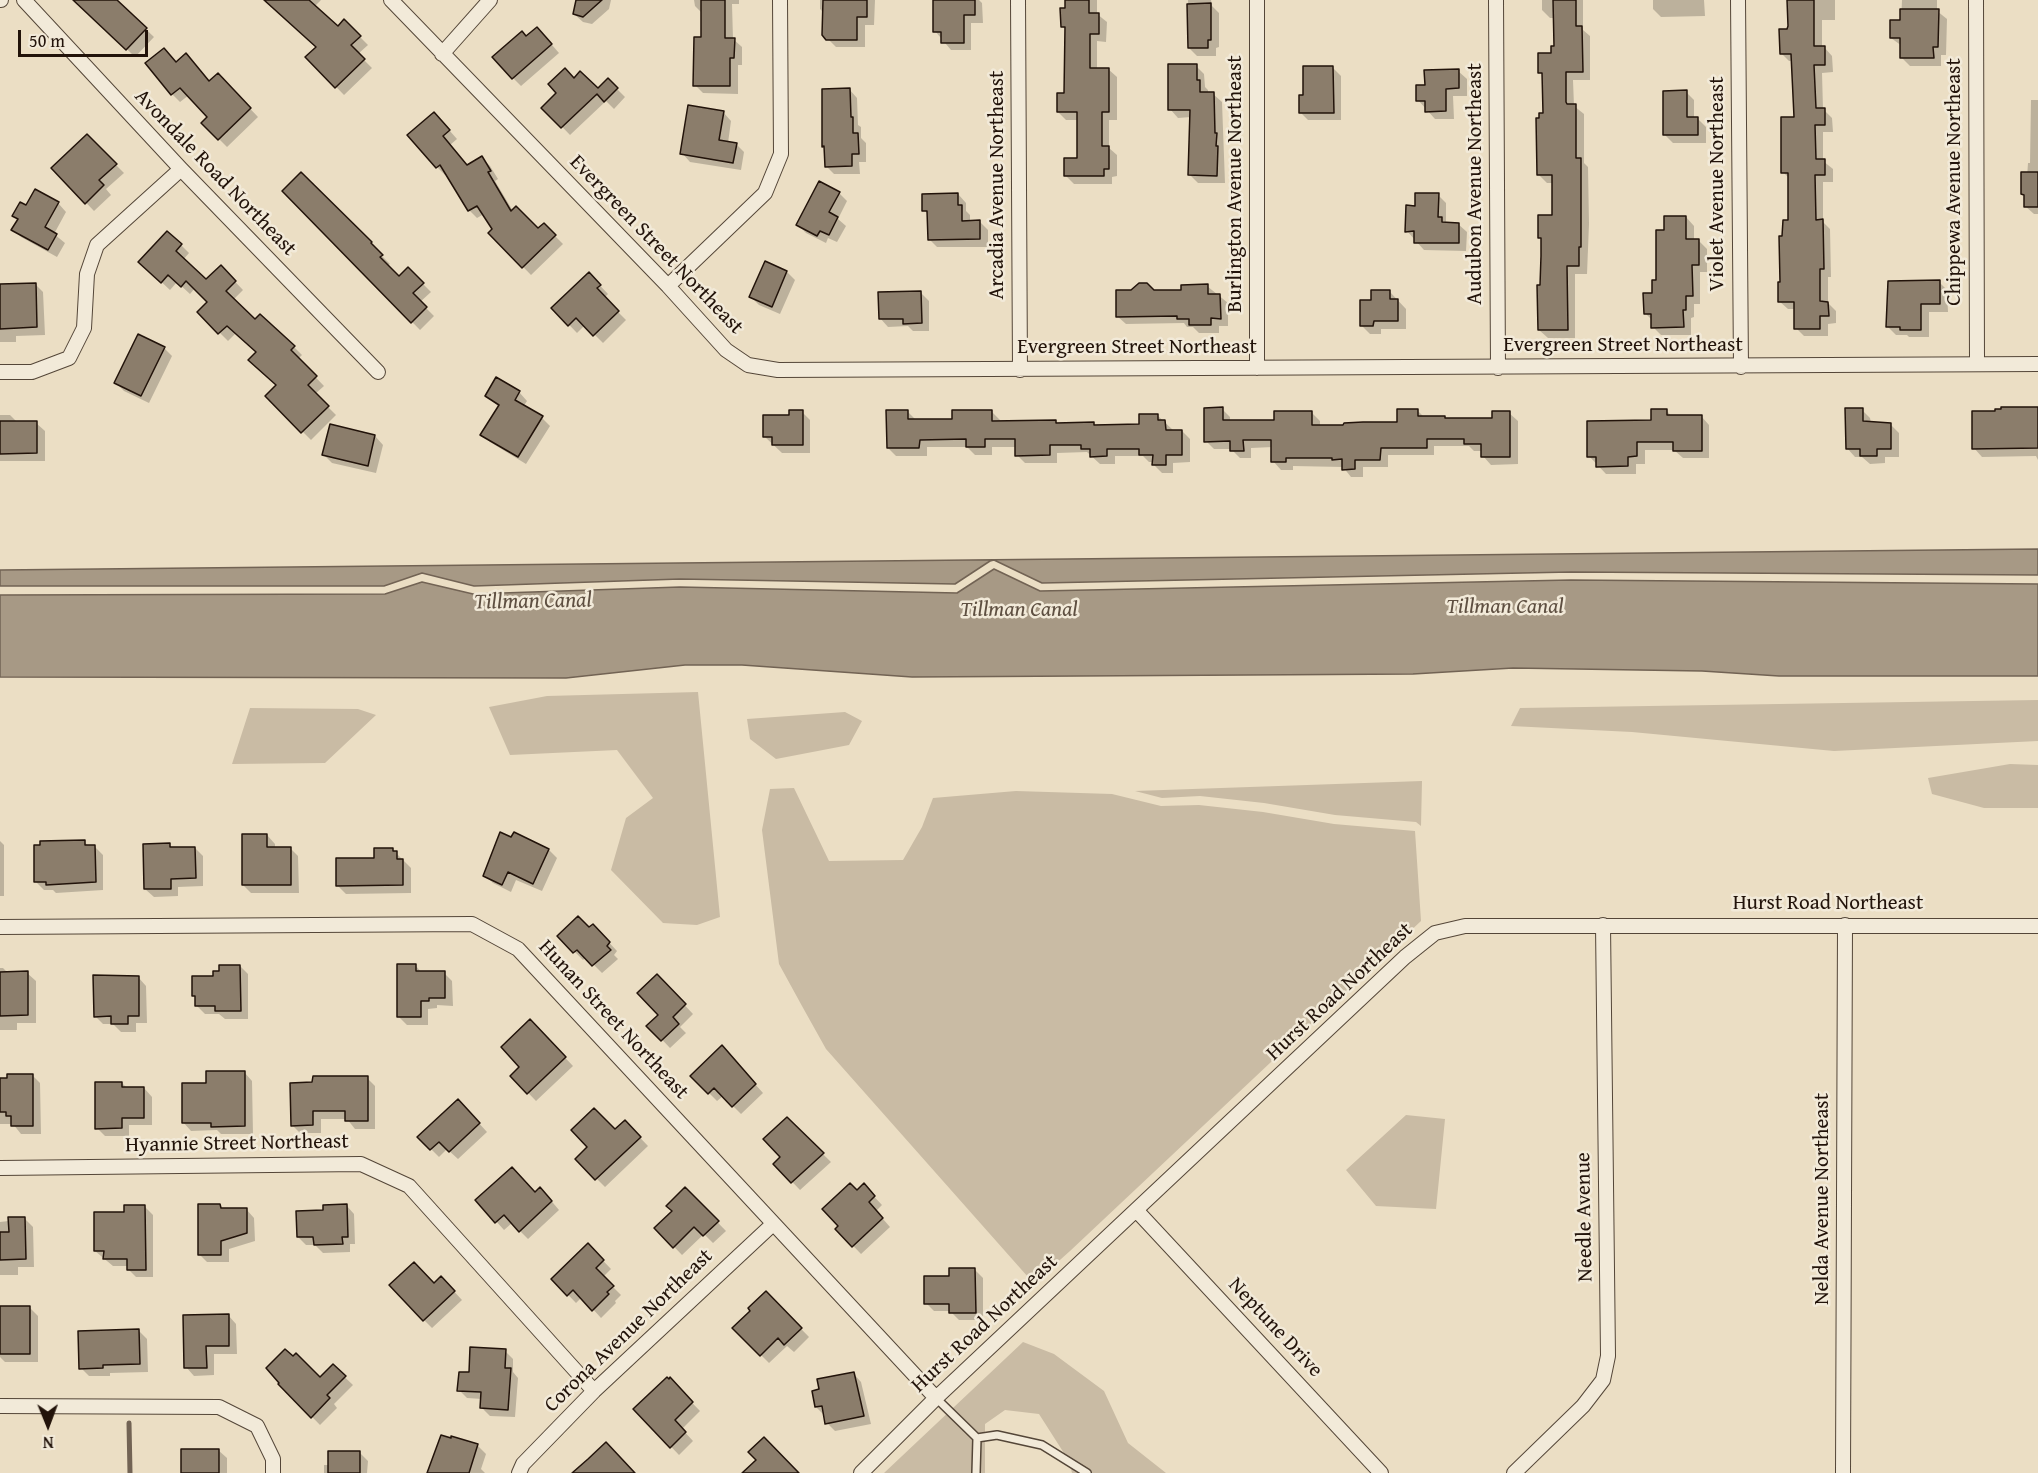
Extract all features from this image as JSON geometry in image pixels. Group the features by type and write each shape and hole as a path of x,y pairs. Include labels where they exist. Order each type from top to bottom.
{"street":[{"name":"Avondale Road Northeast","path":"24,0 181,169 378,372"},
{"name":"Evergreen Street Northeast","path":"391,0 668,286 726,350 748,365 777,370 1020,370 2038,364"},
{"path":"442,54 490,0"},
{"path":"668,286 765,193 781,154 780,0"},
{"name":"Arcadia Avenue Northeast","path":"1018,0 1020,370"},
{"name":"Burlington Avenue Northeast","path":"1257,0 1257,368"},
{"name":"Audubon Avenue Northeast","path":"1496,0 1498,368"},
{"name":"Violet Avenue Northeast","path":"1738,0 1741,367"},
{"name":"Chippewa Avenue Northeast","path":"1976,0 1977,364"},
{"path":"0,372 32,372 69,358 84,328 87,273 97,245 181,169"},
{"name":"Hunan Street Northeast","path":"0,927 472,924 518,949 936,1398"},
{"name":"Needle Avenue","path":"1514,1473 1583,1406 1603,1380 1608,1356 1603,925"},
{"name":"Nelda Avenue Northeast","path":"1843,1473 1845,925"},
{"name":"Hurst Road Northeast","path":"861,1473 936,1398 1405,957 1436,933 1465,926 2038,926"},
{"name":"Hyannie Street Northeast","path":"0,1168 361,1164 409,1186 594,1391"},
{"name":"Neptune Drive","path":"1137,1211 1381,1473"},
{"name":"Corona Avenue Northeast","path":"519,1473 523,1464 594,1391 773,1224"},
{"path":"0,1406 219,1407 257,1426 273,1459 273,1473"}],"lane":[{"path":"936,1398 977,1438 976,1473"},
{"path":"977,1438 998,1435 1042,1445 1088,1473"}],"shaded area":[{"path":"698,692 720,917 697,925 663,923 611,870 626,818 653,798 617,750 510,755 489,707 547,696"},
{"path":"2038,700 2038,741 1834,751 1632,732 1511,726 1520,708"},
{"path":"250,708 358,709 376,715 325,763 232,764"},
{"path":"845,712 862,721 849,745 776,759 750,739 747,719"},
{"path":"2010,764 2038,765 2038,808 1984,808 1932,794 1928,778"},
{"path":"1422,781 1421,826 1416,822 1335,815 1264,803 1200,796 1162,798 1135,791"},
{"path":"794,788 829,861 903,860 922,827 933,798 1016,791 1112,794 1161,806 1199,805 1263,812 1334,824 1415,831 1421,921 1070,1251 1042,1276 1028,1277 826,1049 779,964 762,830 770,789"},
{"path":"1406,1115 1445,1119 1436,1209 1376,1206 1346,1170"},
{"path":"1023,1342 1054,1354 1104,1391 1128,1443 1166,1473 1072,1473 1069,1461 1039,1414 1005,1410 985,1424 985,1473 884,1473"}],"water":[{"path":"2038,549 2038,575 1571,572 1042,583 994,560 955,584 680,579 474,586 422,573 384,586 0,586 0,570"},
{"name":"Tillman Canal","path":"994,569 1040,591 1571,580 2038,584 2038,676 1779,676 1702,671 1513,668 1413,674 912,677 742,665 685,665 566,678 0,677 0,595 385,594 422,582 473,594 680,587 957,593"}],"building":[{"path":"73,0 117,0 147,28 126,50"},
{"path":"264,0 309,0 338,26 344,19 361,36 351,45 365,59 335,88 305,57 316,47"},
{"path":"576,0 602,0 583,17 573,14"},
{"path":"701,0 725,0 725,38 735,38 734,58 730,58 730,86 693,86 694,37 701,37"},
{"path":"823,0 867,0 867,17 857,17 857,40 826,40 822,35"},
{"path":"933,0 975,0 975,15 964,15 964,43 941,43 941,32 933,32"},
{"path":"1065,0 1089,0 1089,13 1099,13 1099,34 1090,34 1090,68 1109,68 1109,112 1102,112 1102,146 1109,146 1109,169 1104,169 1104,176 1064,176 1064,158 1077,158 1077,112 1057,112 1057,93 1064,93 1065,27 1061,27 1060,8 1065,8"},
{"path":"1553,0 1576,0 1576,26 1582,26 1583,72 1566,72 1566,102 1576,104 1576,158 1581,158 1581,247 1579,247 1579,266 1567,266 1568,330 1538,330 1537,285 1540,285 1541,238 1538,238 1538,215 1552,215 1552,175 1537,175 1536,118 1539,118 1539,113 1543,113 1542,73 1538,73 1538,53 1551,53 1551,46 1554,46"},
{"path":"1787,0 1814,0 1814,46 1825,46 1825,65 1814,65 1816,108 1825,108 1825,125 1815,125 1816,159 1825,159 1825,175 1815,175 1816,220 1823,219 1824,269 1820,269 1820,301 1828,302 1829,316 1820,316 1820,329 1794,329 1794,302 1778,302 1779,236 1782,236 1783,220 1788,220 1788,173 1781,173 1781,117 1794,117 1791,54 1780,54 1779,29 1787,29 1788,26"},
{"path":"1211,3 1211,40 1208,40 1208,48 1188,48 1187,4"},
{"path":"1900,9 1939,9 1938,47 1933,47 1934,58 1900,58 1900,38 1890,38 1890,20 1900,20"},
{"path":"537,27 552,44 512,79 492,57 522,31 526,36"},
{"path":"164,48 176,62 186,53 209,81 218,73 251,108 218,140 201,123 207,117 180,88 171,95 145,63"},
{"path":"1168,64 1197,64 1200,92 1214,92 1215,133 1217,133 1216,146 1218,146 1217,176 1188,175 1190,110 1168,110"},
{"path":"1303,66 1333,66 1334,113 1299,113 1299,95 1303,95"},
{"path":"565,68 574,78 580,71 598,88 608,78 618,88 604,102 597,94 561,128 541,108 556,93 548,84"},
{"path":"1459,69 1459,88 1446,89 1446,111 1425,112 1425,101 1416,101 1416,85 1425,85 1424,70"},
{"path":"850,88 853,133 858,133 859,154 852,154 852,166 825,167 824,146 822,147 822,89"},
{"path":"1687,90 1687,117 1698,117 1698,135 1663,135 1663,91"},
{"path":"688,105 724,111 719,140 737,143 733,163 680,154"},
{"path":"434,112 450,130 443,136 467,165 482,156 491,171 488,172 511,211 516,206 538,228 544,223 556,235 522,268 488,233 492,229 477,206 468,211 440,165 436,168 407,135"},
{"path":"87,134 117,164 99,180 104,185 85,204 51,168"},
{"path":"301,172 372,242 383,255 380,257 399,276 408,267 424,283 413,293 427,307 411,323 282,191"},
{"path":"2021,172 2038,172 2038,207 2024,207 2024,195 2021,194"},
{"path":"819,181 840,192 829,212 838,217 829,235 820,231 817,236 796,225"},
{"path":"35,189 59,202 45,227 57,234 48,250 11,230 18,219 12,216 20,202 26,205"},
{"path":"958,193 958,205 962,205 962,221 980,220 980,239 928,240 927,211 922,211 922,194"},
{"path":"1415,193 1439,193 1438,217 1442,217 1442,222 1459,223 1459,243 1414,243 1414,231 1405,232 1406,205 1415,206"},
{"path":"1664,216 1686,216 1686,239 1699,239 1699,265 1692,265 1693,296 1686,296 1686,310 1683,310 1684,327 1651,328 1651,314 1644,314 1643,293 1652,293 1652,280 1656,280 1656,230 1664,230"},
{"path":"167,231 182,244 176,251 206,279 221,265 236,281 226,291 255,319 260,314 295,346 291,350 317,376 308,385 329,406 301,433 265,396 276,385 248,360 256,352 227,326 218,334 197,312 207,302 186,281 181,287 168,275 161,283 138,262"},
{"path":"765,261 787,271 772,307 749,297"},
{"path":"589,272 601,285 597,288 619,311 593,336 576,318 568,326 551,308"},
{"path":"1940,280 1940,304 1921,304 1921,330 1886,327 1888,281"},
{"path":"36,283 37,327 0,329 0,284"},
{"path":"1139,283 1147,283 1154,290 1181,290 1181,285 1208,284 1208,294 1220,294 1221,319 1211,318 1211,325 1189,325 1189,319 1177,319 1177,316 1116,317 1116,290 1131,290"},
{"path":"1371,290 1390,290 1390,299 1398,299 1398,321 1374,321 1373,326 1360,326 1360,300 1371,300"},
{"path":"921,291 922,323 903,324 903,319 879,319 878,292"},
{"path":"138,334 165,347 141,396 114,383"},
{"path":"496,377 520,391 515,400 543,416 518,457 480,435 499,405 485,396"},
{"path":"1223,407 1223,420 1274,420 1274,411 1312,411 1312,425 1397,422 1397,409 1418,409 1418,416 1445,416 1445,418 1492,418 1492,411 1510,411 1510,457 1481,457 1481,444 1464,444 1464,439 1427,439 1427,448 1381,448 1380,460 1355,460 1355,469 1342,470 1342,459 1332,460 1332,458 1286,458 1286,462 1271,462 1271,440 1243,440 1244,451 1230,451 1230,441 1204,442 1204,408"},
{"path":"2001,407 2038,407 2038,448 1972,449 1972,411 1995,411"},
{"path":"1845,408 1863,408 1863,421 1891,423 1891,449 1877,449 1877,456 1860,456 1860,449 1846,449"},
{"path":"1651,409 1667,409 1667,415 1702,415 1702,451 1673,451 1673,442 1637,442 1637,456 1628,457 1628,466 1596,467 1596,457 1587,457 1587,421 1651,420"},
{"path":"789,410 803,410 803,445 772,445 772,437 763,437 763,415 789,415"},
{"path":"886,410 908,410 908,419 952,419 952,410 992,410 992,421 1056,420 1056,423 1094,422 1094,425 1139,424 1139,414 1158,414 1158,420 1165,420 1166,430 1182,430 1182,455 1166,455 1166,465 1152,465 1153,455 1139,455 1139,449 1107,449 1107,456 1090,457 1090,449 1081,449 1081,445 1050,445 1050,455 1015,456 1015,439 985,439 985,447 966,447 966,439 920,440 919,448 887,448"},
{"path":"0,421 37,421 37,453 0,454"},
{"path":"330,424 375,435 368,466 322,455"},
{"path":"500,832 511,837 514,832 549,849 533,884 508,872 502,885 483,876"},
{"path":"242,834 267,834 267,847 291,847 291,885 242,885"},
{"path":"85,840 85,845 95,845 96,882 46,885 46,882 34,882 34,845 40,845 40,841"},
{"path":"170,843 170,847 195,847 196,878 171,879 171,889 144,889 143,844"},
{"path":"374,848 393,848 393,851 397,851 397,859 403,859 403,885 336,886 336,858 374,858"},
{"path":"578,916 589,927 593,924 610,942 607,946 611,950 592,966 577,950 573,953 557,936"},
{"path":"397,964 416,964 416,971 445,971 445,998 429,998 429,1001 421,1001 421,1017 397,1017"},
{"path":"219,965 240,965 241,1011 215,1011 215,1006 195,1006 195,996 192,996 192,976 213,976 213,971 219,971"},
{"path":"28,971 28,1015 0,1016 0,972"},
{"path":"657,974 686,1004 673,1017 679,1024 661,1041 646,1026 658,1015 637,993"},
{"path":"93,975 139,976 139,1016 128,1016 128,1024 111,1024 111,1016 94,1017"},
{"path":"530,1019 566,1057 527,1094 510,1076 519,1067 501,1047"},
{"path":"722,1045 756,1084 732,1107 714,1088 708,1094 690,1076"},
{"path":"206,1071 245,1071 245,1126 211,1127 211,1123 182,1123 182,1083 206,1083"},
{"path":"7,1074 33,1074 33,1126 11,1126 11,1116 6,1116 6,1112 0,1112 0,1078 7,1078"},
{"path":"313,1076 368,1076 368,1121 345,1121 345,1111 313,1111 313,1125 291,1126 290,1083 312,1082"},
{"path":"95,1082 122,1082 122,1087 144,1087 144,1118 122,1118 122,1128 95,1129"},
{"path":"458,1099 480,1123 449,1152 439,1142 430,1150 417,1137"},
{"path":"594,1108 615,1129 625,1120 641,1137 595,1180 575,1159 587,1147 571,1130"},
{"path":"787,1117 824,1153 791,1183 773,1164 780,1157 763,1139"},
{"path":"512,1167 535,1192 540,1187 552,1201 519,1232 504,1215 495,1223 475,1200"},
{"path":"850,1183 857,1190 864,1183 875,1196 869,1202 883,1218 852,1247 835,1229 838,1226 822,1209"},
{"path":"685,1187 719,1221 703,1236 694,1227 673,1248 654,1228 672,1211 666,1206"},
{"path":"198,1204 220,1204 221,1208 247,1208 247,1233 221,1241 221,1255 198,1255"},
{"path":"347,1204 348,1237 342,1237 343,1244 314,1245 313,1237 297,1237 296,1211 323,1210 323,1205"},
{"path":"124,1205 145,1205 146,1270 127,1270 127,1259 103,1259 104,1251 94,1251 94,1212 124,1212"},
{"path":"8,1217 25,1217 26,1259 0,1260 0,1232 9,1232"},
{"path":"588,1243 604,1260 596,1268 614,1286 592,1311 573,1290 567,1296 551,1279"},
{"path":"414,1262 434,1283 441,1276 455,1291 423,1321 389,1285"},
{"path":"949,1268 975,1268 976,1313 949,1313 949,1304 924,1304 924,1276 949,1276"},
{"path":"766,1291 802,1328 784,1345 778,1338 760,1356 732,1328"},
{"path":"0,1306 30,1306 30,1354 0,1354"},
{"path":"229,1314 229,1346 206,1346 207,1368 184,1368 183,1315"},
{"path":"139,1329 140,1364 103,1365 103,1368 79,1369 78,1331"},
{"path":"470,1347 506,1349 505,1368 511,1368 508,1410 480,1408 481,1392 457,1391 459,1372 469,1372"},
{"path":"285,1349 293,1356 296,1353 320,1377 333,1364 346,1376 327,1395 330,1398 311,1418 266,1368"},
{"path":"854,1372 864,1416 825,1424 822,1406 815,1407 812,1391 819,1389 817,1379"},
{"path":"667,1377 669,1379 670,1377 693,1402 675,1420 686,1432 670,1448 633,1409"},
{"path":"441,1435 478,1444 469,1473 427,1473"},
{"path":"764,1437 799,1473 742,1473 756,1460 748,1452"},
{"path":"606,1442 635,1473 572,1473 588,1459"},
{"path":"181,1449 219,1449 219,1473 181,1473"},
{"path":"328,1451 360,1451 360,1473 328,1473"}],"waterway":[{"path":"129,1423 130,1473"}]}
